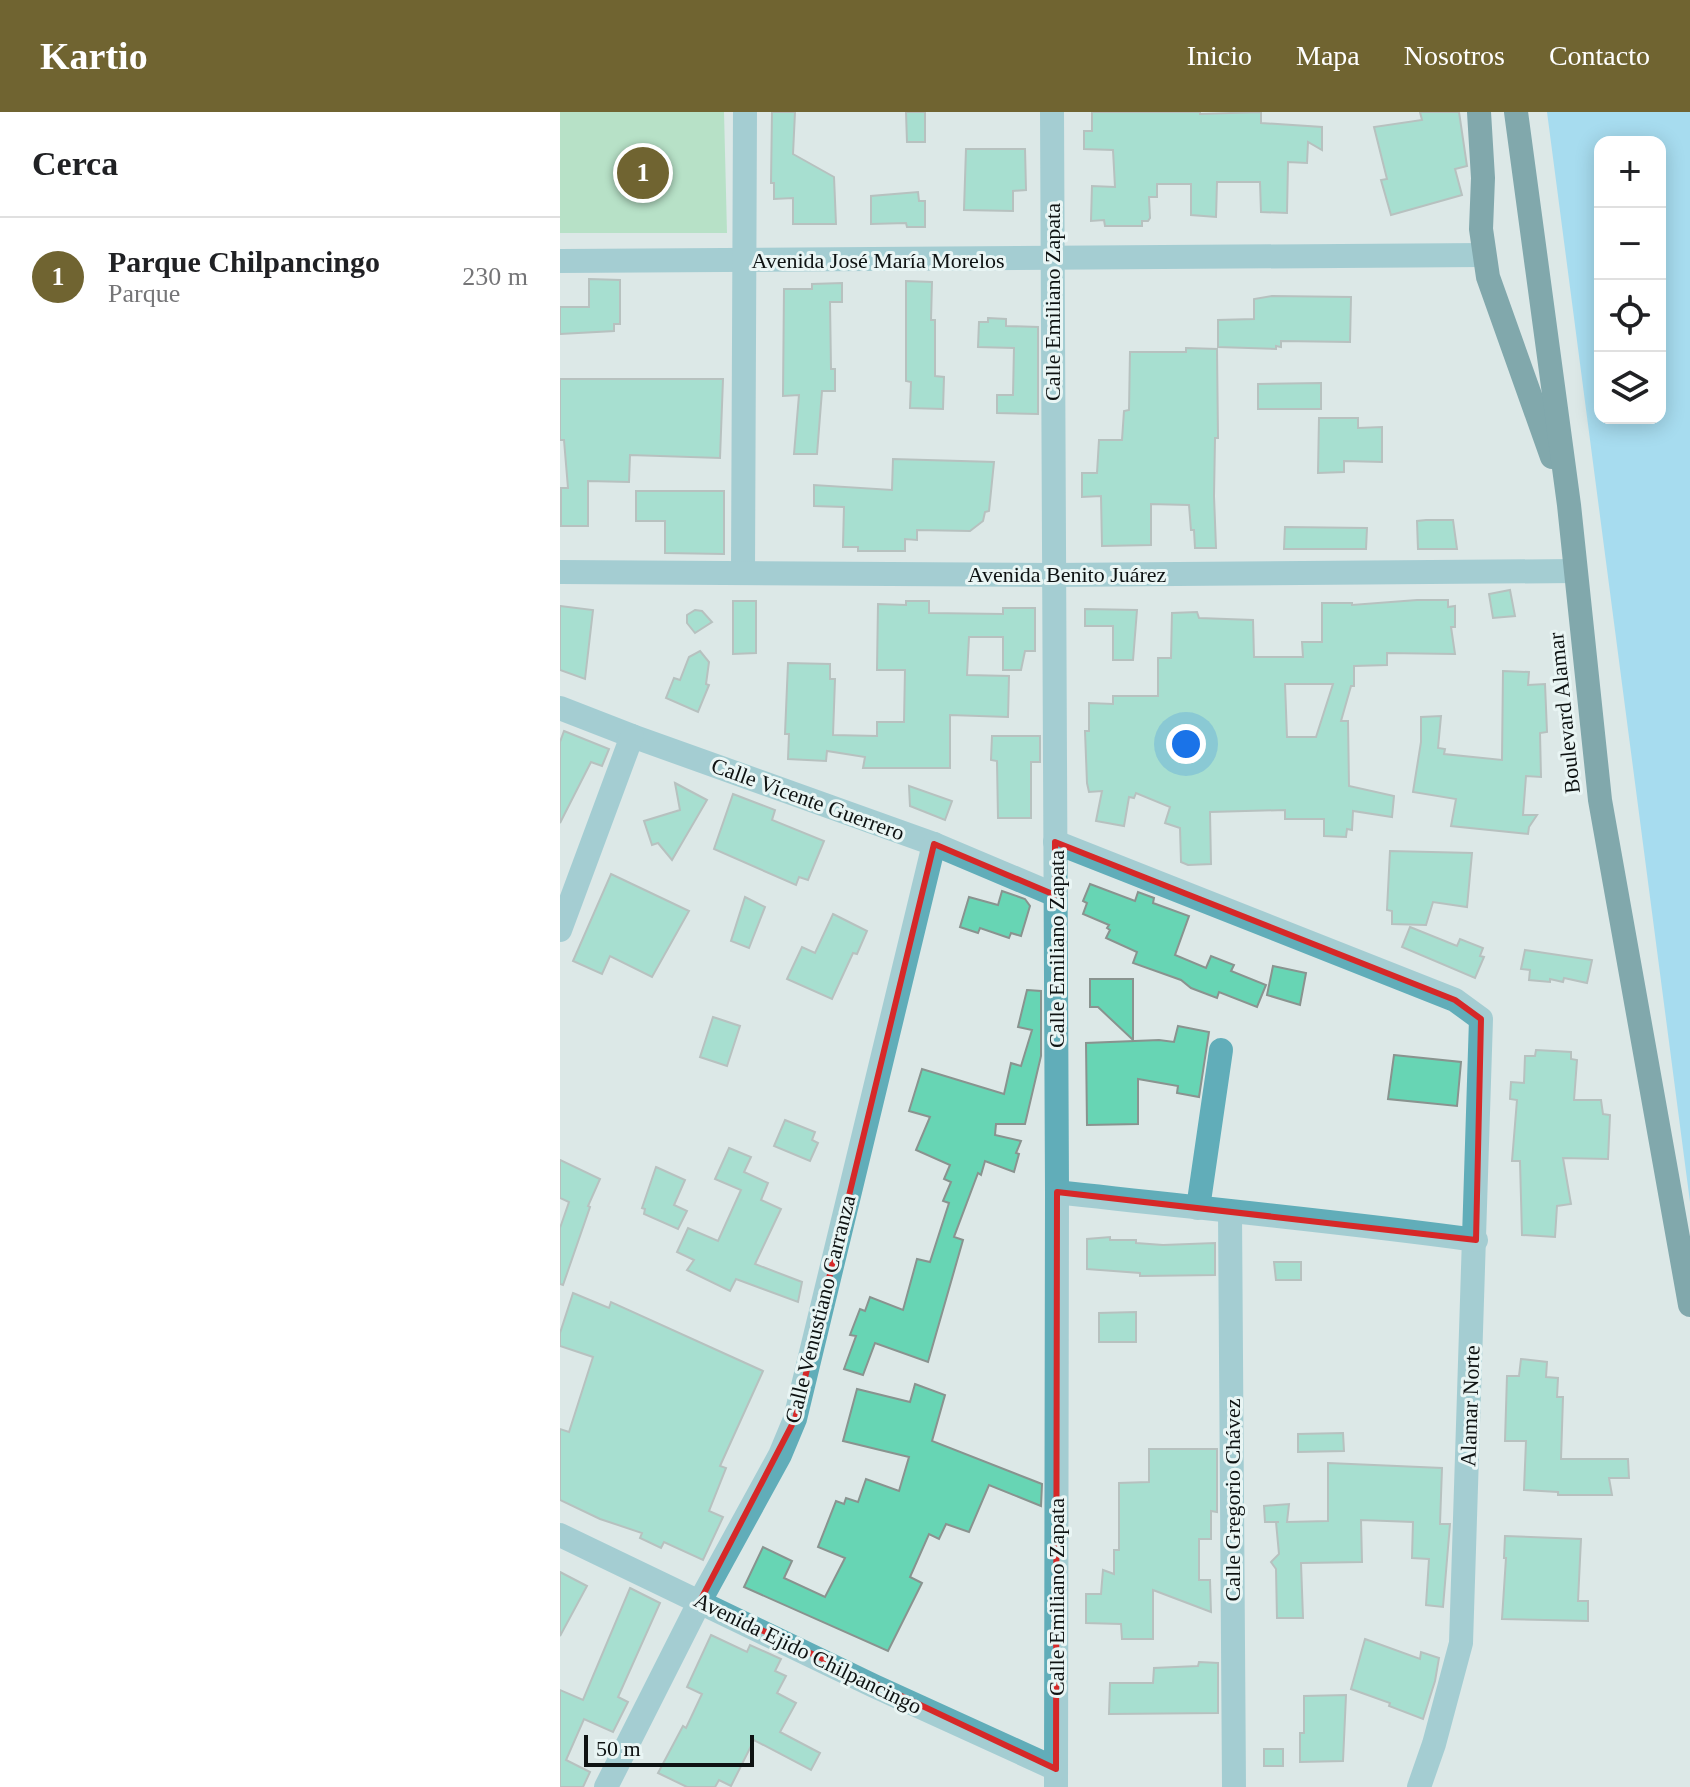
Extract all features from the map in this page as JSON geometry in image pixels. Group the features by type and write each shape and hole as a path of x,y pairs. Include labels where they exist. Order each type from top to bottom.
{"highway":[{"path":"1479,112 1483,255 1488,277 1569,505"},
{"name":"Boulevard Alamar","path":"1516,112 1569,505 1600,800 1690,1305"}],"street":[{"path":"743,571 745,112"},
{"name":"Calle Emiliano Zapata","path":"1052,112 1057,1192 1056,1778"},
{"name":"Avenida José María Morelos","path":"560,261 1483,255"},
{"name":"Avenida Benito Juárez","path":"560,572 1052,575 1575,571"},
{"name":"Calle Vicente Guerrero","path":"560,708 934,844 1055,895"},
{"path":"560,930 632,736"},
{"name":"Alamar Norte","path":"1055,842 1455,1000 1481,1019 1461,1643 1419,1787"},
{"name":"Calle Venustiano Carranza","path":"606,1787 700,1601 780,1455 795,1419 934,844"},
{"path":"1198,1208 1221,1050"},
{"path":"1057,1192 1230,1213 1364,1224 1476,1240"},
{"name":"Calle Gregorio Chávez","path":"1230,1213 1234,1787"},
{"name":"Avenida Ejido Chilpancingo","path":"560,1535 874,1686 1056,1778"}],"highlighted area":[{"path":"1055,842 1455,1000 1481,1019 1476,1240 1057,1192 1056,1769 700,1601 795,1419 934,844 1055,895"}],"green space":[{"path":"560,112 724,112 727,233 560,233"}],"water":[{"path":"1547,112 1690,112 1690,1202"}],"building":[{"path":"772,112 795,112 793,154 834,177 836,224 793,224 793,198 774,199 774,183 771,183"},
{"path":"906,112 925,112 925,142 907,142"},
{"path":"1092,112 1261,112 1261,123 1322,127 1322,150 1308,142 1307,163 1288,162 1287,213 1261,212 1260,182 1217,182 1216,217 1191,215 1191,184 1157,184 1157,197 1149,197 1150,218 1142,221 1142,226 1105,226 1104,220 1091,221 1092,186 1115,187 1113,150 1084,149 1084,131 1092,131"},
{"path":"1420,112 1459,112 1467,166 1455,169 1462,195 1391,215 1381,180 1387,179 1374,127 1422,120"},
{"path":"966,149 1025,149 1026,190 1013,191 1013,211 964,210"},
{"path":"918,192 919,201 925,201 925,227 907,227 906,223 871,224 871,196"},
{"path":"589,279 620,280 620,324 614,324 614,331 560,334 560,307 589,307"},
{"path":"906,281 932,282 935,376 944,377 943,409 910,408 911,382 906,381"},
{"path":"842,283 842,302 830,302 831,369 835,369 835,391 822,391 817,454 794,454 799,395 783,396 784,289 812,289 812,284"},
{"path":"1272,296 1351,297 1350,342 1281,341 1281,347 1276,346 1276,349 1218,347 1218,320 1254,319 1254,299"},
{"path":"988,318 1006,319 1006,326 1038,327 1038,414 997,413 997,395 1013,395 1014,348 978,347 979,322 988,322"},
{"path":"1186,348 1217,349 1216,548 1195,548 1189,505 1151,504 1151,545 1102,546 1101,496 1082,497 1082,473 1097,473 1099,440 1122,440 1124,411 1129,410 1130,352 1186,352"},
{"path":"560,379 723,379 720,458 630,455 629,482 588,481 588,526 561,526 561,488 568,488 564,440 560,440"},
{"path":"1321,383 1321,409 1258,409 1258,384"},
{"path":"1319,418 1358,418 1358,428 1382,427 1382,462 1344,461 1344,472 1318,473"},
{"path":"893,459 994,462 989,511 985,512 983,521 970,531 917,530 917,540 905,539 905,551 858,551 858,547 843,547 844,507 814,506 814,485 892,490"},
{"path":"636,491 724,491 724,554 665,553 665,521 636,521"},
{"path":"1453,520 1457,549 1418,549 1417,521"},
{"path":"1285,527 1367,528 1366,549 1284,549"},
{"path":"1510,590 1515,616 1493,618 1489,594"},
{"path":"1448,600 1448,607 1455,606 1455,627 1451,627 1455,654 1387,653 1387,665 1354,666 1354,686 1351,686 1341,721 1348,721 1349,786 1394,796 1392,817 1353,811 1352,830 1347,829 1346,837 1324,836 1324,819 1285,819 1285,810 1210,812 1211,864 1188,865 1181,862 1180,828 1165,823 1170,807 1136,793 1134,798 1129,797 1124,826 1096,821 1102,791 1089,792 1087,783 1085,731 1089,731 1089,703 1113,704 1113,696 1158,696 1158,658 1171,658 1172,613 1197,612 1199,618 1253,620 1254,657 1303,657 1302,642 1322,642 1322,603 1352,605","holes":["1285,684 1333,684 1316,737 1287,737"]},
{"path":"733,601 756,601 756,653 733,654"},
{"path":"906,601 929,601 929,613 1003,614 1003,608 1035,608 1035,651 1025,651 1021,670 1003,670 1003,637 969,637 967,675 1009,676 1008,717 950,715 950,768 863,768 865,757 827,751 826,761 788,759 789,734 785,734 788,663 830,664 830,679 835,679 833,735 877,736 877,722 904,722 905,670 877,670 878,604 906,605"},
{"path":"560,606 593,610 585,679 560,670"},
{"path":"1085,609 1137,610 1133,660 1113,660 1113,626 1085,626"},
{"path":"695,610 702,611 712,622 695,633 687,623 687,615"},
{"path":"700,651 709,662 706,684 709,685 698,712 666,698 674,678 680,680 689,657"},
{"path":"1503,671 1529,672 1528,685 1545,684 1547,732 1540,733 1541,777 1526,776 1523,815 1537,815 1528,834 1451,826 1456,799 1413,792 1421,742 1421,717 1441,716 1438,748 1445,749 1444,754 1502,760"},
{"path":"564,731 609,749 602,766 591,762 560,823 560,742"},
{"path":"992,736 1040,736 1040,762 1031,762 1031,818 998,818 997,761 991,760"},
{"path":"675,783 707,800 672,860 658,843 652,845 644,821 680,810"},
{"path":"909,786 952,801 945,820 910,806"},
{"path":"733,794 775,810 772,820 824,841 808,880 799,877 796,885 714,849"},
{"path":"1390,851 1472,853 1467,907 1433,902 1426,925 1392,924 1392,911 1387,910"},
{"path":"611,874 689,911 652,977 610,956 602,974 573,961"},
{"path":"1090,884 1135,901 1138,892 1154,898 1153,903 1189,916 1175,955 1206,968 1211,956 1234,965 1231,971 1266,985 1257,1007 1219,992 1217,998 1191,988 1181,980 1133,963 1137,952 1106,938 1109,925 1083,914 1087,903 1083,901"},
{"path":"1002,891 1025,899 1030,906 1021,936 1011,933 1009,938 980,928 978,933 960,927 969,897 998,905"},
{"path":"745,897 765,907 749,948 731,941"},
{"path":"833,914 867,931 832,999 787,979 802,947 815,953"},
{"path":"1410,927 1457,946 1460,939 1483,948 1480,956 1484,957 1475,978 1402,947"},
{"path":"1525,950 1592,960 1587,983 1564,978 1563,982 1529,980 1530,970 1521,969"},
{"path":"1273,966 1306,973 1300,1005 1267,995"},
{"path":"1090,979 1133,979 1133,1040 1098,1007 1090,1007"},
{"path":"1027,990 1041,991 1041,1056 1025,1124 996,1124 995,1135 1021,1141 1016,1153 1019,1154 1014,1172 985,1161 981,1175 978,1173 954,1237 963,1240 928,1362 875,1343 863,1375 844,1369 856,1336 850,1335 860,1309 865,1311 870,1297 903,1310 917,1259 930,1262 949,1203 943,1201 951,1182 944,1179 950,1165 916,1150 930,1117 909,1111 922,1069 1004,1094 1011,1063 1021,1066 1032,1030 1018,1027"},
{"path":"713,1017 740,1026 727,1066 700,1057"},
{"path":"1178,1026 1209,1032 1199,1097 1177,1093 1178,1086 1138,1079 1138,1124 1087,1125 1086,1043 1174,1042"},
{"path":"1536,1050 1571,1052 1571,1059 1577,1060 1574,1100 1601,1100 1603,1114 1610,1115 1608,1159 1563,1158 1571,1204 1557,1206 1555,1237 1522,1235 1520,1161 1512,1161 1517,1100 1510,1099 1511,1082 1524,1083 1525,1056 1535,1056"},
{"path":"1394,1055 1461,1062 1457,1106 1388,1099"},
{"path":"785,1120 815,1132 812,1140 818,1143 810,1161 774,1146"},
{"path":"729,1148 751,1157 744,1172 768,1183 761,1200 781,1209 755,1264 802,1282 798,1302 736,1279 730,1291 687,1270 694,1260 677,1252 688,1228 718,1241 741,1190 715,1179"},
{"path":"560,1160 600,1179 588,1206 563,1285 560,1284 560,1228 569,1202 560,1198"},
{"path":"656,1167 685,1180 674,1205 687,1211 678,1229 644,1214 645,1209 642,1208"},
{"path":"1110,1237 1110,1240 1136,1240 1136,1243 1163,1245 1215,1243 1215,1275 1140,1276 1140,1273 1087,1269 1087,1239"},
{"path":"1274,1262 1301,1262 1301,1280 1276,1280"},
{"path":"573,1293 609,1308 611,1302 763,1371 720,1466 726,1468 709,1511 723,1517 703,1560 664,1542 661,1548 640,1538 642,1533 600,1519 560,1500 560,1429 569,1432 593,1357 560,1346 560,1333"},
{"path":"1136,1312 1136,1342 1099,1342 1099,1313"},
{"path":"1521,1359 1547,1362 1546,1377 1558,1378 1557,1397 1563,1397 1561,1459 1628,1459 1629,1478 1609,1478 1612,1495 1558,1495 1558,1492 1524,1490 1526,1441 1505,1441 1507,1376 1519,1376"},
{"path":"915,1384 945,1395 932,1441 1042,1484 1041,1506 989,1485 969,1532 946,1524 939,1539 929,1534 910,1577 922,1583 888,1651 744,1587 763,1547 792,1561 784,1578 825,1597 845,1558 818,1547 836,1501 844,1504 846,1498 858,1502 866,1479 899,1491 909,1457 843,1441 857,1389 910,1402"},
{"path":"1343,1433 1344,1451 1298,1452 1298,1434"},
{"path":"1149,1449 1217,1449 1217,1512 1211,1511 1211,1539 1199,1539 1199,1580 1210,1580 1211,1612 1153,1590 1153,1639 1122,1639 1121,1624 1086,1623 1086,1594 1101,1594 1103,1570 1114,1574 1114,1550 1119,1550 1119,1483 1149,1482"},
{"path":"1328,1463 1442,1468 1440,1524 1450,1524 1443,1607 1426,1605 1429,1559 1412,1558 1413,1522 1361,1520 1362,1562 1301,1563 1303,1618 1277,1618 1276,1569 1271,1562 1279,1554 1276,1522 1265,1522 1264,1506 1289,1504 1287,1522 1328,1521"},
{"path":"1505,1536 1581,1539 1578,1601 1588,1601 1588,1621 1502,1619"},
{"path":"560,1572 587,1586 560,1636"},
{"path":"630,1588 660,1603 618,1697 628,1702 613,1732 584,1719 566,1760 590,1772 583,1787 560,1787 560,1690 583,1700"},
{"path":"711,1635 747,1652 750,1645 781,1659 775,1671 786,1676 777,1693 796,1703 780,1732 820,1753 811,1770 754,1740 731,1786 719,1780 715,1787 687,1787 658,1773 683,1726 686,1728 702,1694 687,1687"},
{"path":"1365,1639 1420,1659 1421,1652 1439,1658 1423,1719 1351,1689"},
{"path":"1199,1662 1218,1663 1218,1713 1109,1714 1110,1683 1153,1683 1154,1668 1198,1666"},
{"path":"1346,1695 1343,1761 1300,1762 1304,1696"},
{"path":"1264,1749 1283,1749 1283,1766 1264,1766"}],"place":[{"name":"Parque Chilpancingo","path":"643,173"}]}
